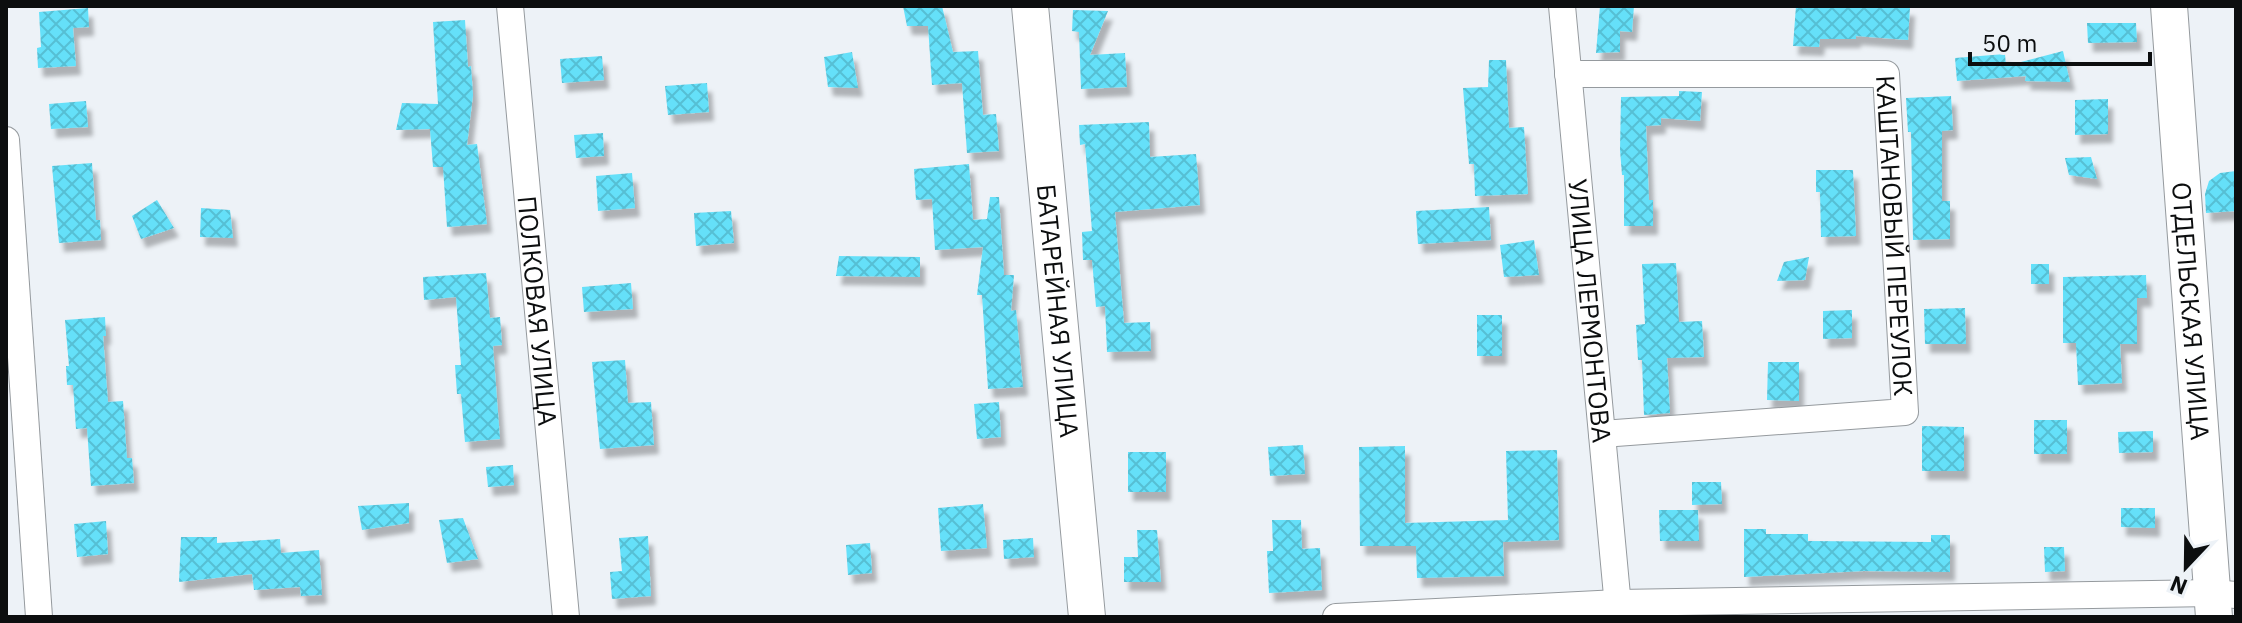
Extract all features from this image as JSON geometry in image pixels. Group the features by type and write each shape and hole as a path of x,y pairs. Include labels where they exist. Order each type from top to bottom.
{"street":[{"name":"ПОЛКОВАЯ УЛИЦА","path":"510,6 566,617"},
{"name":"БАТАРЕЙНАЯ УЛИЦА","path":"1030,6 1087,617"},
{"name":"УЛИЦА ЛЕРМОНТОВА","path":"1562,6 1618,610"},
{"name":"ОТДЕЛЬСКАЯ УЛИЦА","path":"2169,6 2221,602"},
{"name":"КАШТАНОВЫЙ ПЕРЕУЛОК","path":"1568,74 1886,74 1905,412 1602,434"},
{"path":"6,140 39,617"},
{"path":"1336,617 2221,602"}],"building":[{"path":"903,6 942,6 953,52 978,51 983,115 996,114 999,151 967,153 962,83 932,85 928,26 907,26"},
{"path":"1600,6 1634,6 1632,32 1620,31 1620,52 1596,53"},
{"path":"1796,6 1910,7 1908,40 1856,36 1856,39 1820,39 1819,47 1793,46"},
{"path":"88,8 89,27 73,28 76,66 38,68 37,48 41,47 39,12"},
{"path":"1073,10 1108,11 1090,55 1125,53 1127,87 1081,89 1079,32 1072,31"},
{"path":"465,20 473,95 467,145 477,144 487,224 447,227 443,167 433,167 430,129 396,130 402,103 438,104 433,22"},
{"path":"2087,23 2136,23 2137,42 2088,43"},
{"path":"2063,51 2070,82 2025,81 2026,76 1957,81 1955,58 2005,54 2006,66"},
{"path":"852,52 858,88 828,87 824,57"},
{"path":"602,56 604,80 562,83 560,59"},
{"path":"1489,60 1506,60 1509,128 1524,127 1528,194 1475,196 1474,164 1469,164 1463,88 1488,87"},
{"path":"707,83 709,112 668,115 665,86"},
{"path":"1679,91 1702,92 1700,121 1661,118 1661,125 1646,126 1653,226 1624,226 1621,97 1679,96"},
{"path":"1951,96 1953,130 1942,131 1942,201 1950,201 1950,239 1913,240 1911,132 1908,132 1906,98"},
{"path":"2108,99 2108,134 2075,135 2075,100"},
{"path":"86,101 88,127 51,129 49,104"},
{"path":"1149,122 1150,157 1196,154 1200,205 1115,212 1124,323 1150,322 1151,351 1107,352 1105,306 1096,307 1092,260 1083,260 1082,232 1092,231 1085,144 1080,145 1079,125"},
{"path":"603,133 604,156 576,158 574,135"},
{"path":"2091,157 2097,179 2069,175 2065,158"},
{"path":"92,163 96,220 100,220 101,240 59,243 52,166"},
{"path":"969,164 973,220 987,219 990,197 999,197 1004,275 1014,275 1011,311 1016,310 1023,387 988,389 982,295 977,295 983,247 935,250 932,199 916,200 914,169"},
{"path":"1816,170 1853,170 1856,236 1821,237"},
{"path":"2236,171 2236,211 2206,213 2205,194 2209,181 2220,173"},
{"path":"632,173 635,208 598,211 596,176"},
{"path":"157,200 174,228 141,239 132,216"},
{"path":"1489,207 1491,240 1418,244 1416,211"},
{"path":"201,208 230,210 233,238 200,237"},
{"path":"731,211 734,243 696,246 694,213"},
{"path":"1534,240 1539,275 1504,277 1500,245"},
{"path":"839,256 920,257 920,277 836,276"},
{"path":"1809,257 1805,280 1777,281 1784,262"},
{"path":"1676,263 1679,322 1702,321 1704,357 1667,358 1670,413 1644,415 1642,360 1638,360 1636,325 1645,324 1642,264"},
{"path":"2031,264 2049,264 2049,284 2031,284"},
{"path":"486,273 490,318 500,317 502,345 493,346 500,439 465,442 455,365 461,365 456,297 424,300 423,277"},
{"path":"2146,275 2147,298 2137,298 2137,344 2120,344 2122,383 2078,385 2076,343 2063,343 2063,277"},
{"path":"631,283 633,309 584,312 582,287"},
{"path":"1965,308 1966,344 1925,344 1924,309"},
{"path":"1852,310 1852,338 1823,339 1823,311"},
{"path":"1477,315 1502,315 1502,356 1477,356"},
{"path":"105,317 106,336 103,336 108,402 123,401 127,458 132,458 134,483 91,486 87,428 76,429 73,385 67,385 66,366 69,366 65,320"},
{"path":"625,360 628,403 651,402 654,445 600,449 592,362"},
{"path":"1768,362 1799,362 1799,401 1767,400"},
{"path":"999,402 1001,437 977,439 974,404"},
{"path":"2034,420 2067,420 2067,454 2034,454"},
{"path":"1922,426 1964,427 1964,471 1922,471"},
{"path":"2153,431 2153,452 2119,453 2118,432"},
{"path":"1303,445 1305,474 1270,476 1268,447"},
{"path":"1405,446 1405,523 1508,520 1506,451 1557,450 1559,540 1503,542 1504,576 1417,578 1416,546 1360,546 1359,447"},
{"path":"1128,452 1166,452 1166,492 1128,492"},
{"path":"513,465 514,485 488,487 486,467"},
{"path":"1692,482 1721,482 1722,504 1692,505"},
{"path":"409,503 409,523 362,530 358,506"},
{"path":"983,504 987,548 941,551 938,508"},
{"path":"2121,508 2155,508 2155,528 2121,527"},
{"path":"1659,510 1698,510 1699,541 1660,541"},
{"path":"463,518 478,559 447,563 439,520"},
{"path":"1272,520 1301,520 1302,549 1320,548 1322,590 1269,593 1267,551 1273,551"},
{"path":"106,521 108,554 77,557 74,524"},
{"path":"1744,529 1766,529 1766,534 1808,534 1808,541 1931,542 1931,535 1950,535 1950,572 1864,571 1744,577"},
{"path":"1137,530 1157,530 1161,582 1124,582 1124,557 1138,557"},
{"path":"648,536 651,596 612,599 610,572 622,571 619,538"},
{"path":"181,537 217,537 217,543 280,539 281,553 319,550 322,595 301,596 300,587 254,590 252,574 179,582"},
{"path":"1033,538 1034,557 1004,559 1003,540"},
{"path":"870,543 872,573 848,575 846,545"},
{"path":"2044,547 2064,547 2065,571 2045,572"}]}
